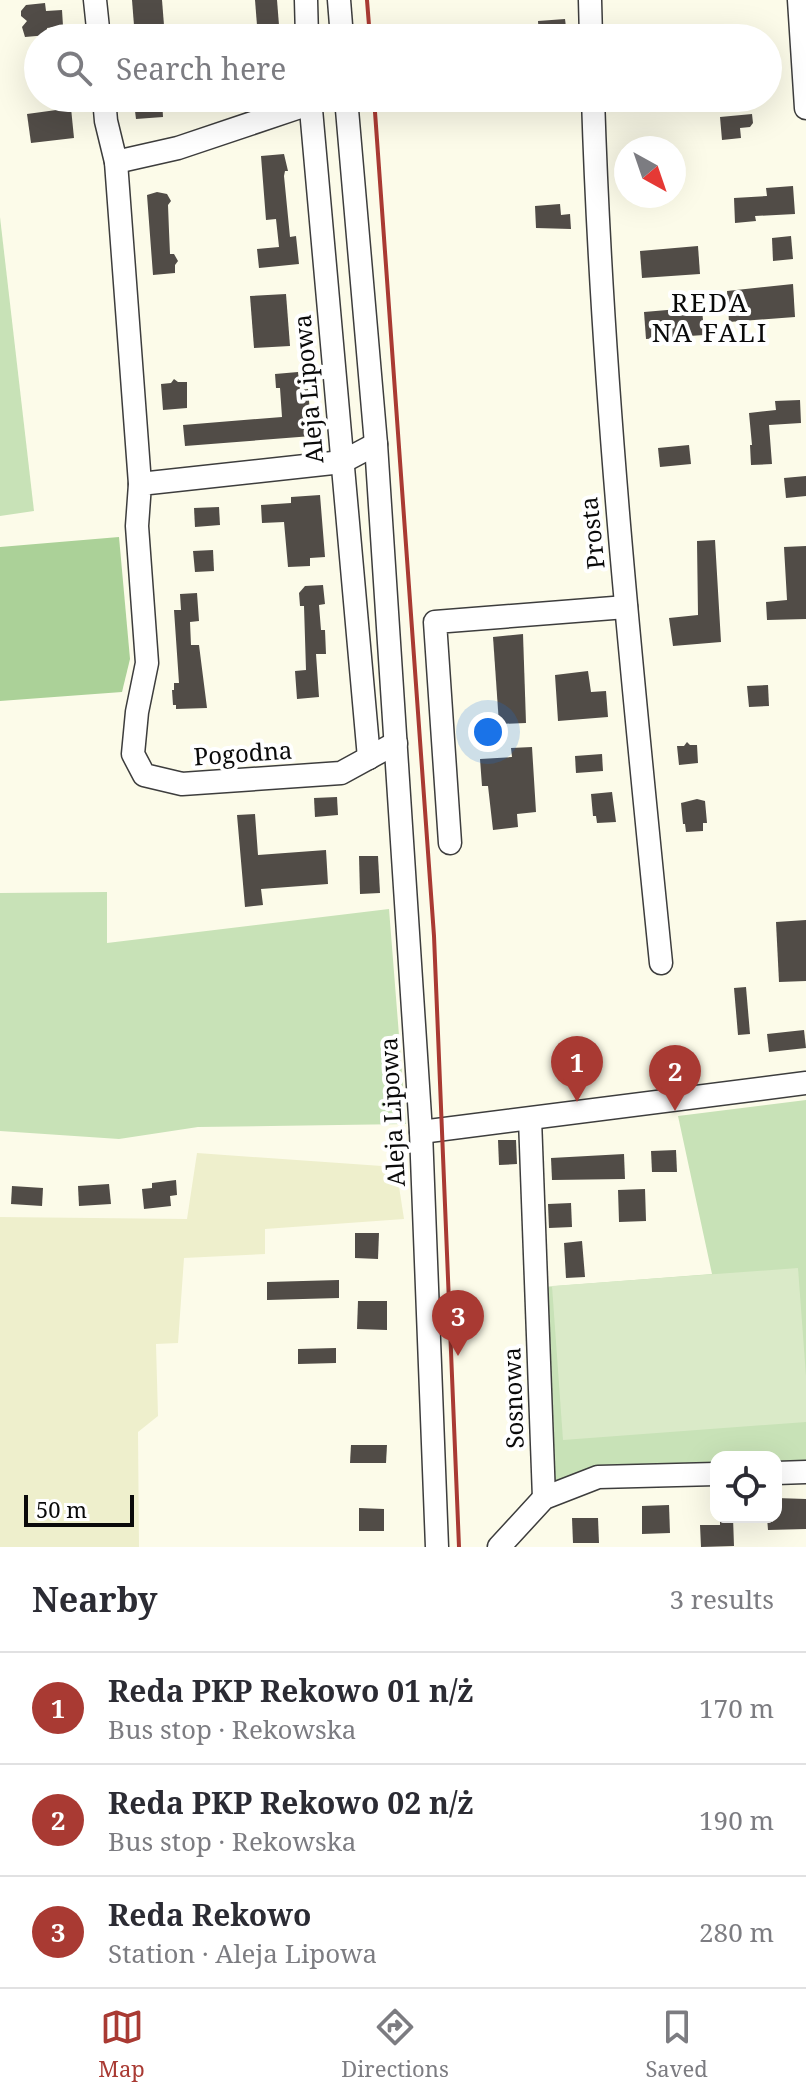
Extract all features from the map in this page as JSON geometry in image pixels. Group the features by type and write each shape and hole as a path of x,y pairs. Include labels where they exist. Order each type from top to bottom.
{"street":[{"path":"95,0 98,24"},
{"path":"306,0 307,24"},
{"path":"339,0 341,24"},
{"path":"590,0 591,24"},
{"path":"799,0 806,108"},
{"name":"Pogodna","path":"105,112 116,162 140,484 137,526 147,663 137,712 133,754 144,775 182,784 341,773 396,743"},
{"path":"116,162 178,148 285,112"},
{"name":"Aleja Lipowa","path":"311,112 369,758"},
{"name":"Aleja Lipowa","path":"347,112 376,444 421,1132 437,1547"},
{"name":"Prosta","path":"593,112 597,229 612,463 661,963"},
{"path":"140,484 342,462 376,444"},
{"path":"450,843 435,622 626,607"},
{"path":"361,676 389,674"},
{"path":"421,1132 806,1083"},
{"name":"Sosnowa","path":"530,1119 544,1498"},
{"path":"782,1473 806,1472"},
{"path":"499,1547 544,1498 598,1477 710,1474"}],"green space":[{"path":"0,217 34,511 0,516"},
{"path":"119,537 130,659 122,692 0,701 0,547"},
{"path":"107,892 107,943 389,909 406,1124 198,1127 119,1139 0,1131 0,893"},
{"path":"806,1100 806,1466 782,1467 782,1451 710,1451 710,1470 569,1484 554,1481 543,1287 712,1274 678,1116"},
{"path":"197,1153 396,1167 404,1219 265,1229 265,1254 184,1258 178,1343 156,1344 158,1416 138,1432 139,1547 0,1547 0,1217 187,1219"},
{"path":"798,1268 806,1422 563,1440 552,1286"}],"building":[{"path":"132,0 162,0 164,24 134,24"},
{"path":"255,0 277,0 279,24 257,24"},
{"path":"45,3 46,11 62,10 63,24 24,24 27,21 21,16 21,11 26,5"},
{"path":"565,19 566,24 538,24 538,21"},
{"path":"71,112 74,138 31,143 27,114"},
{"path":"135,112 163,112 163,117 136,119"},
{"path":"752,114 750,127 740,128 741,138 722,140 720,117"},
{"path":"284,154 288,171 284,176 290,237 296,236 299,264 259,268 257,249 279,247 276,219 266,220 261,156"},
{"path":"793,186 795,214 755,216 756,221 735,223 734,198 767,196 766,188"},
{"path":"157,192 167,194 171,201 168,205 170,254 174,254 178,261 175,273 153,275 147,195"},
{"path":"560,204 561,215 570,214 571,229 536,228 535,206"},
{"path":"791,236 793,259 773,261 772,238"},
{"path":"698,246 700,274 642,278 640,251"},
{"path":"793,284 795,317 729,322 727,291"},
{"path":"286,294 290,346 254,348 250,296"},
{"path":"702,307 704,335 646,339 644,312"},
{"path":"298,372 300,390 308,389 312,436 185,446 183,425 282,417 280,388 276,388 275,374"},
{"path":"174,379 187,382 187,408 163,410 161,384 171,383"},
{"path":"800,400 801,423 769,425 772,464 751,465 749,413 776,410 775,401"},
{"path":"689,445 691,464 660,467 658,448"},
{"path":"806,476 806,496 786,498 784,478"},
{"path":"320,495 325,557 310,558 310,566 288,567 284,522 262,523 261,505 291,503 291,497"},
{"path":"219,507 220,525 195,527 194,508"},
{"path":"715,540 721,642 673,646 669,618 698,615 697,541"},
{"path":"806,546 806,619 767,620 766,602 787,600 784,547"},
{"path":"213,550 214,571 195,572 193,551"},
{"path":"323,585 325,604 319,605 321,630 325,630 326,654 316,654 319,697 297,699 295,671 306,670 304,606 300,606 299,593 305,586"},
{"path":"197,593 199,621 190,622 191,645 199,645 207,708 176,709 172,690 174,683 179,683 174,610 181,610 180,594"},
{"path":"523,634 526,723 499,724 493,637"},
{"path":"588,671 591,692 606,691 608,717 558,721 555,675"},
{"path":"768,685 769,706 749,707 747,686"},
{"path":"687,742 697,745 698,763 679,765 677,746 684,746"},
{"path":"532,747 536,812 517,814 518,827 493,830 488,786 482,786 480,759 512,757 511,748"},
{"path":"602,754 603,771 576,773 575,756"},
{"path":"612,792 616,822 597,823 596,816 593,816 591,794"},
{"path":"337,797 338,815 315,817 314,798"},
{"path":"697,799 705,801 707,823 703,823 703,831 686,832 681,803"},
{"path":"255,814 258,855 326,850 328,884 261,889 263,905 245,907 237,815"},
{"path":"359,856 378,856 380,893 360,894"},
{"path":"806,920 806,981 779,982 776,922"},
{"path":"746,987 750,1034 738,1035 734,988"},
{"path":"804,1030 806,1048 769,1052 767,1034"},
{"path":"498,1140 516,1140 517,1164 499,1165"},
{"path":"676,1150 677,1172 652,1172 651,1151"},
{"path":"624,1154 625,1179 552,1180 551,1158"},
{"path":"176,1180 177,1195 170,1196 171,1206 144,1209 142,1189 152,1188 152,1183"},
{"path":"109,1184 111,1204 79,1206 78,1186"},
{"path":"12,1186 43,1188 42,1206 11,1204"},
{"path":"645,1189 646,1221 619,1222 618,1190"},
{"path":"571,1203 572,1227 549,1228 548,1204"},
{"path":"355,1233 379,1233 378,1259 355,1258"},
{"path":"582,1241 585,1277 566,1278 564,1243"},
{"path":"339,1280 339,1298 267,1300 267,1282"},
{"path":"358,1301 387,1301 387,1330 357,1329"},
{"path":"336,1348 336,1363 298,1364 298,1349"},
{"path":"351,1445 387,1445 386,1463 350,1463"},
{"path":"782,1498 806,1499 806,1529 768,1530 767,1523 782,1523"},
{"path":"669,1505 670,1533 642,1534 642,1506"},
{"path":"359,1508 384,1509 384,1531 359,1531"},
{"path":"572,1518 598,1518 599,1543 573,1543"},
{"path":"733,1523 734,1546 701,1547 700,1525"}],"railway":[{"path":"367,0 369,24"},
{"path":"375,112 434,936 459,1547"}],"place":[{"name":"Reda PKP Rekowo 01 n/ż","path":"577,1102"},
{"name":"Reda PKP Rekowo 02 n/ż","path":"675,1111"},
{"name":"Reda Rekowo","path":"458,1356"}],"district":[{"name":"REDA NA FALI","path":"710,318"}]}
